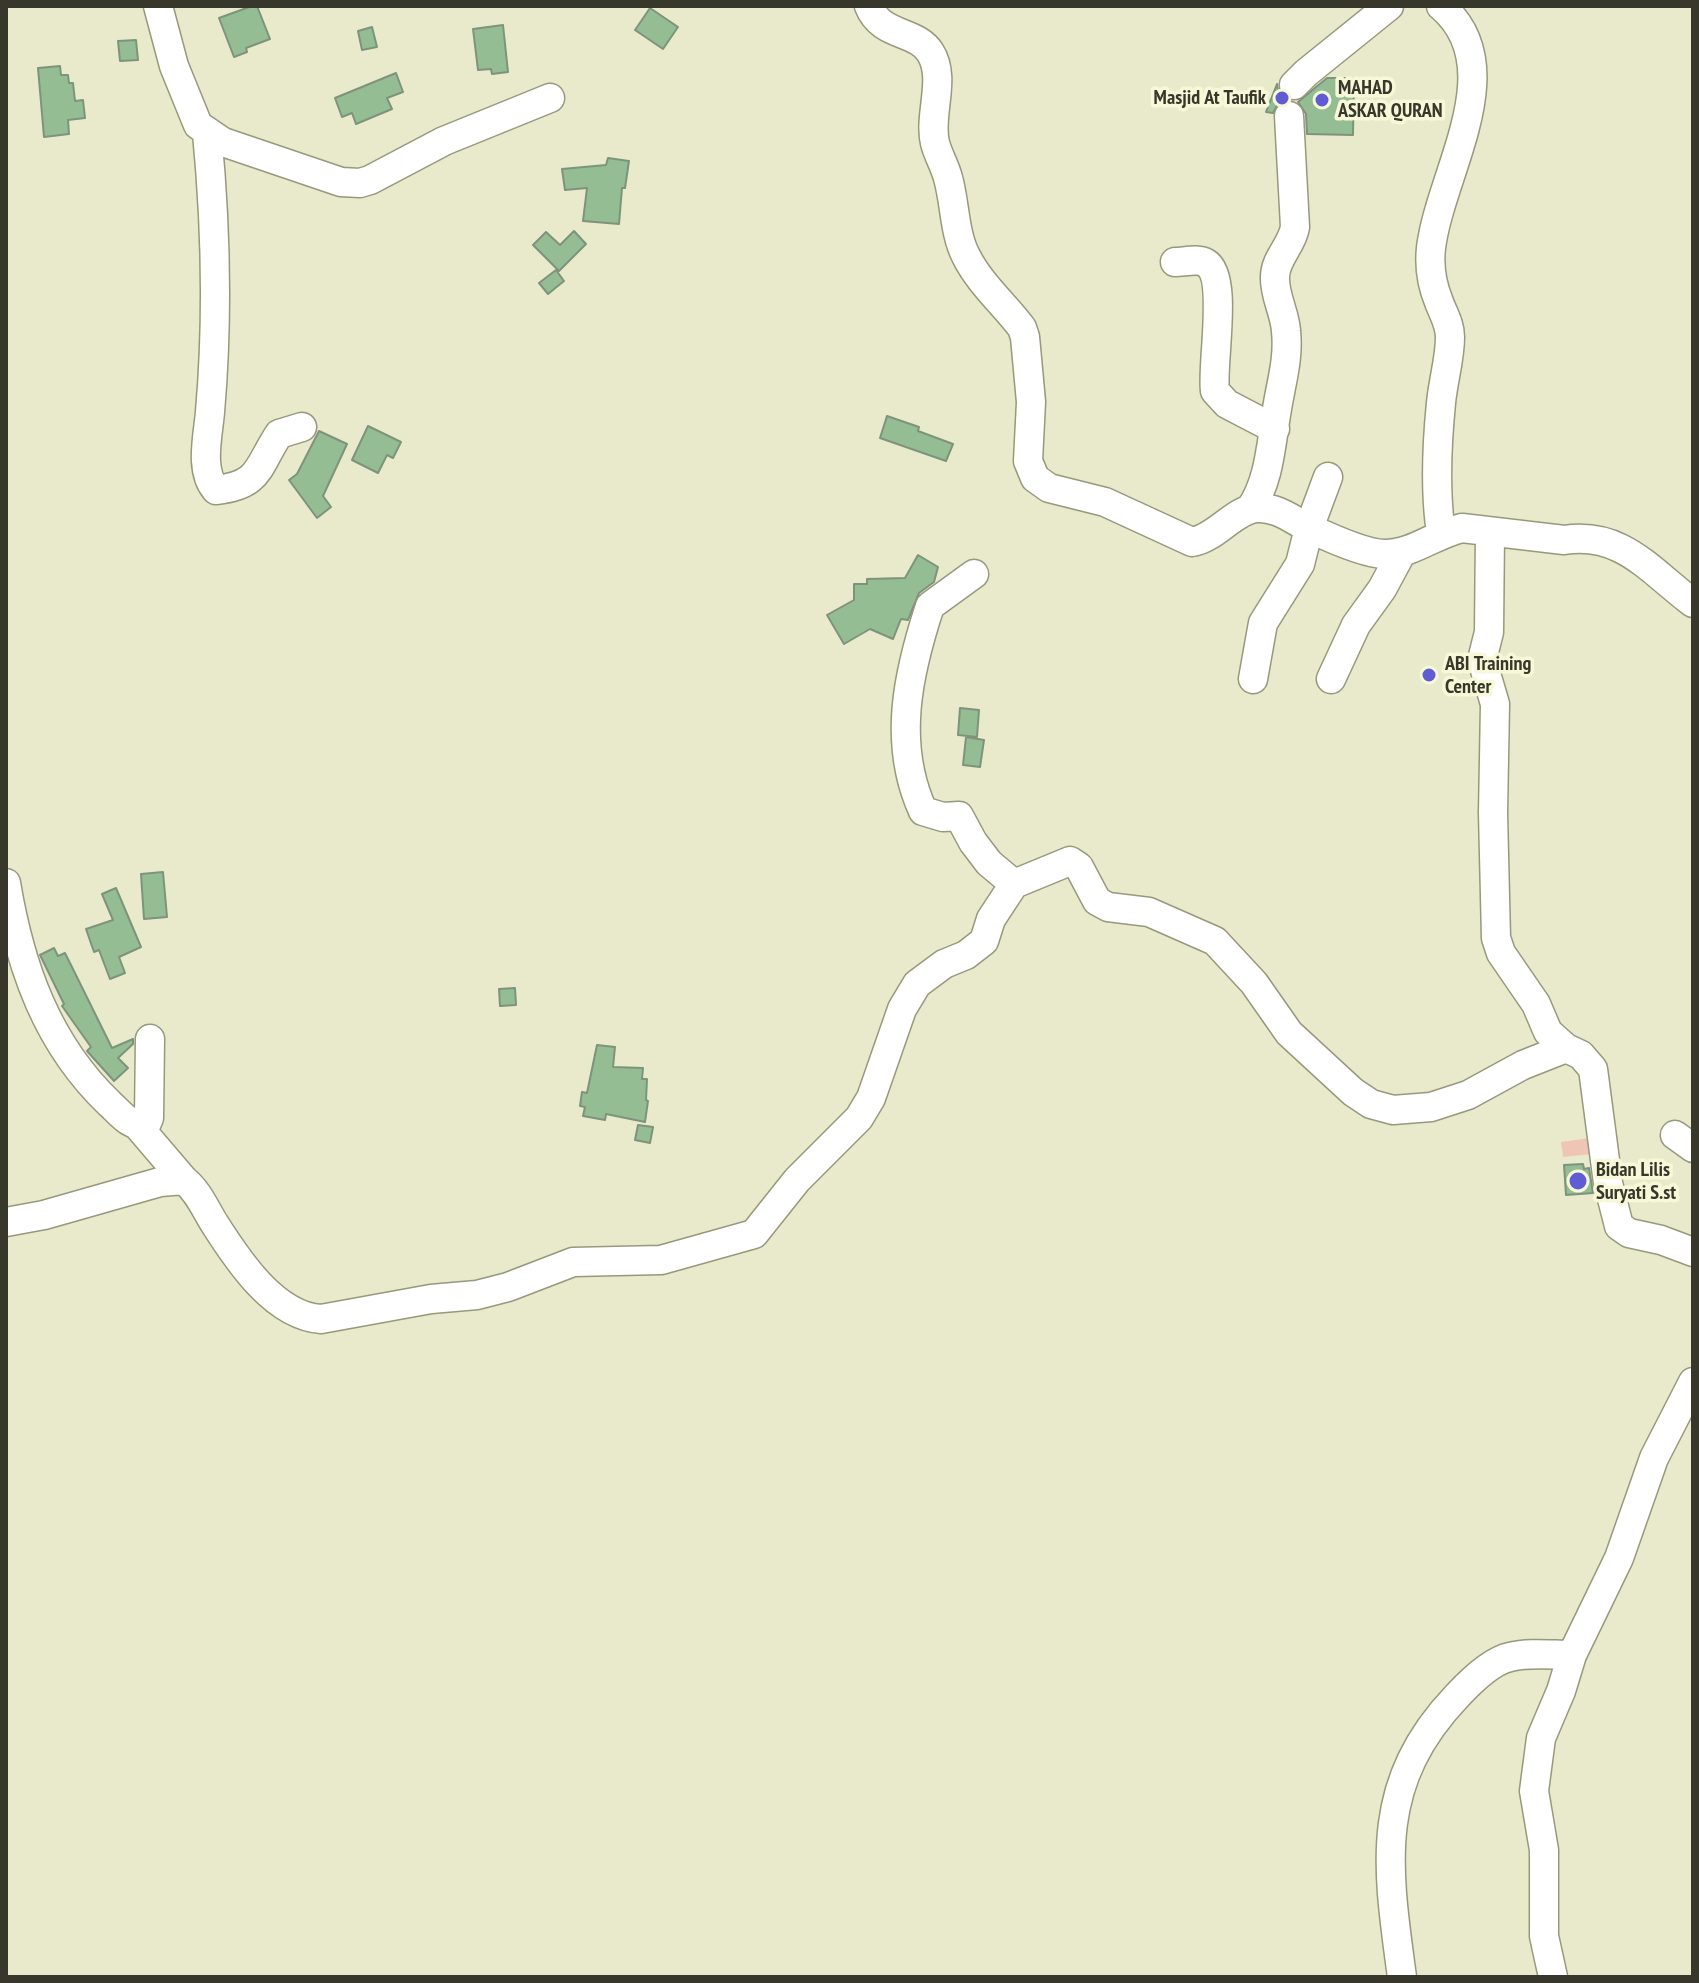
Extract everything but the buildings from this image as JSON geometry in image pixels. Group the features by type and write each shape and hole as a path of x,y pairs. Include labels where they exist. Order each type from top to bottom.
{"street":[{"path":"158,6 168,45 198,125 223,142 341,182 360,183 468,131 550,98"},
{"path":"869,6 872,15 884,26 920,42 931,53 936,71 934,142 948,178 962,248 983,282 1022,328 1025,337 1031,402 1028,461 1035,478 1049,488 1105,502 1192,542 1209,536 1250,509 1271,453 1287,361 1286,329 1274,281 1275,271 1294,236 1295,227 1289,116"},
{"path":"1294,85 1389,6"},
{"path":"1441,6 1466,38 1473,73 1458,150 1436,220 1431,248 1434,291 1450,334 1441,404 1437,481 1440,526 1447,531"},
{"path":"207,133 214,256 212,391 206,458 209,482 216,490 244,484 254,477 279,434 302,427"},
{"path":"1175,262 1201,261 1210,266 1213,273 1217,291 1218,333 1215,391 1227,404 1275,429"},
{"path":"1253,679 1263,623 1296,573 1328,477"},
{"path":"1250,509 1268,508 1367,551 1388,554 1402,552 1447,531 1462,528 1564,540 1603,540 1643,563 1693,603"},
{"path":"1490,532 1489,632 1482,660 1495,704 1493,813 1496,938 1501,953 1536,1004 1548,1032 1585,1059 1594,1074 1608,1183 1619,1226 1629,1233 1693,1252"},
{"path":"1331,679 1356,625 1382,589 1402,552"},
{"path":"974,574 930,606 906,699 904,729 913,789 923,811 943,817 959,816 989,863 1014,884"},
{"path":"137,1125 193,1187 216,1227 262,1288 275,1299 312,1318 477,1295 508,1287 573,1262 661,1260 743,1238 754,1234 814,1161 859,1118 871,1098 909,993 944,964 966,955 984,941 991,919 1014,884 1070,861 1079,867 1097,901 1108,907 1129,908 1165,917 1215,941 1254,983 1289,1033 1353,1092 1371,1104 1393,1110 1431,1107 1468,1095 1523,1065 1566,1048"},
{"path":"6,883 23,964 50,1026 89,1084 137,1125 146,1125 149,1118 150,1039"},
{"path":"6,1222 44,1215 160,1182 184,1180"},
{"path":"1553,1977 1543,1922 1545,1869 1542,1833 1535,1803 1534,1775 1541,1738 1572,1655 1619,1558 1654,1458 1693,1382"},
{"path":"1402,1977 1394,1912 1390,1834 1398,1793 1428,1731 1469,1683 1508,1657 1572,1655"}],"shaded area":[{"path":"1590,1138 1592,1154 1563,1157 1561,1142"}],"place":[{"name":"Masjid At Taufik","path":"1282,98"},
{"name":"MAHAD ASKAR QURAN","path":"1322,100"},
{"name":"ABI Training Center","path":"1429,675"},
{"name":"Bidan Lilis Suryati S.st","path":"1578,1181"}]}
